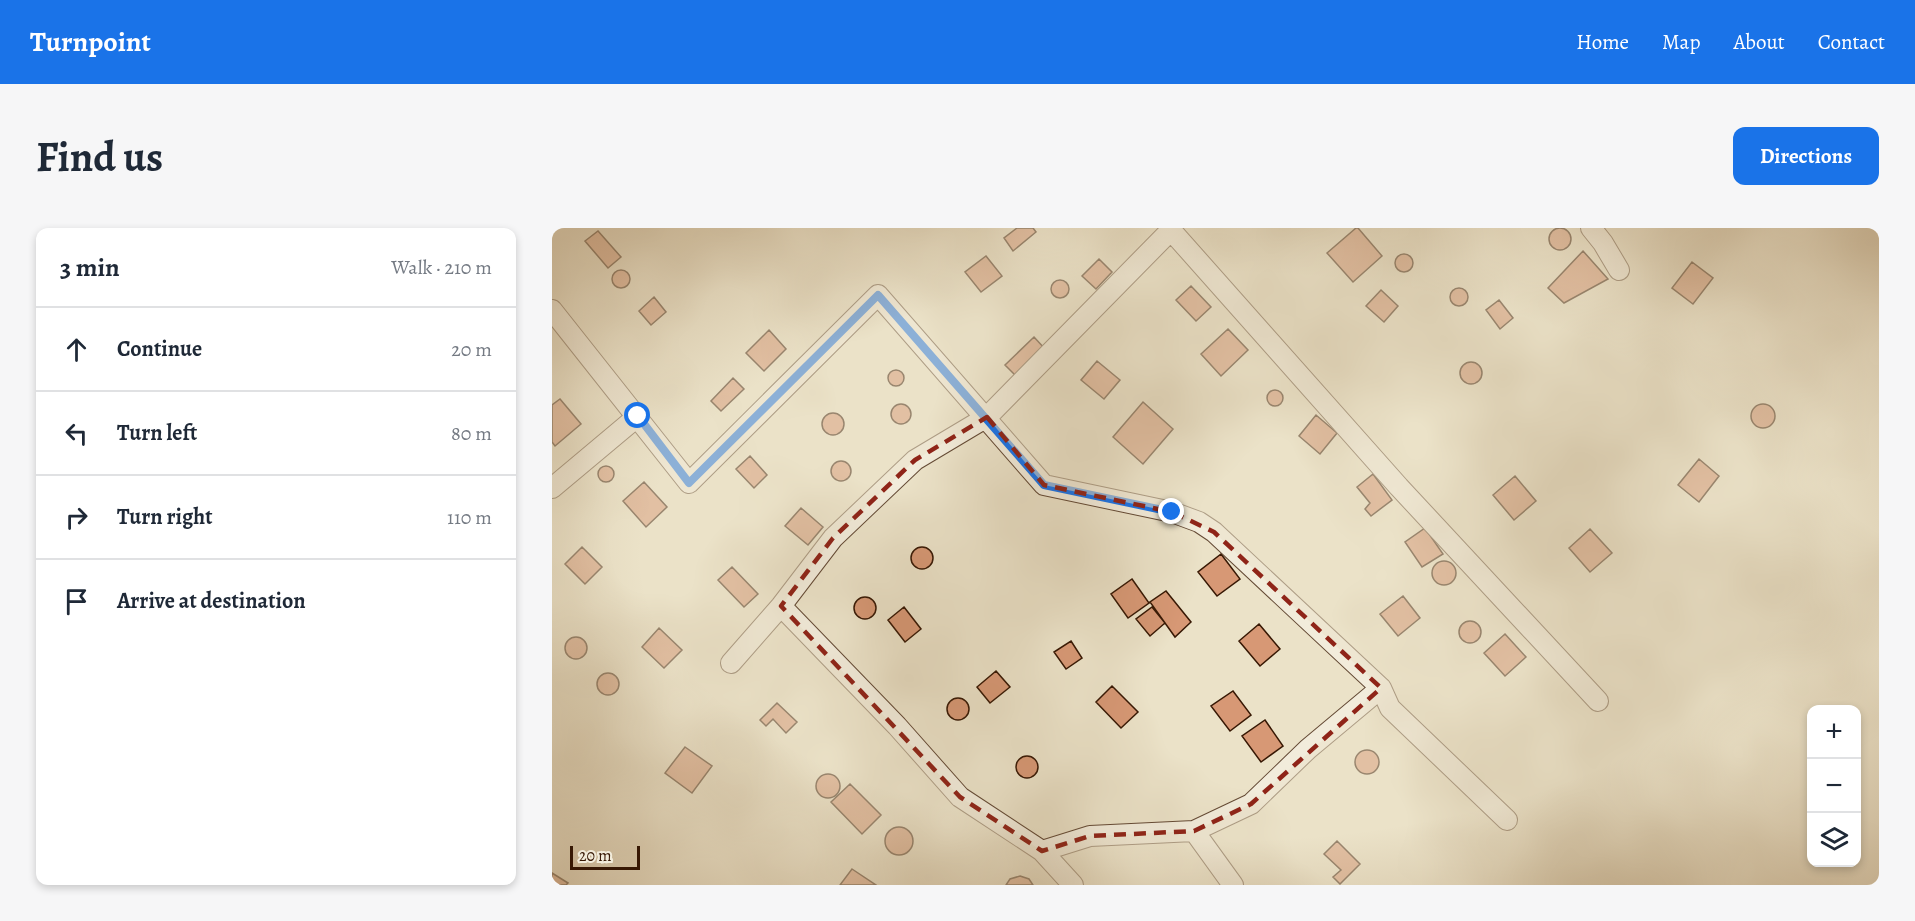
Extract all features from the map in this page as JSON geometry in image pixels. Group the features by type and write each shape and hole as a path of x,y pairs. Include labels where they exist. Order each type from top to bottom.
{"street":[{"path":"1591,228 1603,243 1618,270"},
{"path":"731,663 781,606 833,538 915,460 987,417 1170,229 1399,488 1598,701"},
{"path":"552,310 689,483 878,295 987,417 1044,485 1172,512 1199,522 1214,532 1381,688 1390,708 1507,820"},
{"path":"552,488 638,416"},
{"path":"781,606 897,726 960,797 1041,851 1073,885"},
{"path":"1041,851 1090,836 1194,831 1251,804 1308,749 1381,688"},
{"path":"1194,831 1233,885"}],"highlighted area":[{"path":"987,417 1044,485 1172,512 1214,532 1381,688 1251,804 1194,831 1090,836 1042,851 960,797 781,606 833,538 915,460"}],"building":[{"path":"1017,228 1033,228 1036,232 1013,251 1004,238"},
{"path":"1356,228 1382,256 1353,282 1327,253"},
{"path":"1560,228 1568,231 1571,239 1568,247 1560,250 1552,247 1549,239 1552,231"},
{"path":"598,231 621,257 608,268 585,241"},
{"path":"1583,251 1608,279 1564,303 1548,288"},
{"path":"1404,254 1410,257 1413,263 1410,269 1404,272 1398,269 1395,263 1398,257"},
{"path":"986,256 1002,276 981,292 965,272"},
{"path":"1099,259 1112,272 1096,289 1082,276"},
{"path":"1692,262 1713,278 1693,304 1672,288"},
{"path":"621,270 627,273 630,279 627,285 621,288 615,285 612,279 615,273"},
{"path":"1060,280 1066,283 1069,289 1066,295 1060,298 1054,295 1051,289 1054,283"},
{"path":"1191,286 1211,307 1196,321 1176,300"},
{"path":"1455,288 1463,288 1468,293 1466,304 1455,306 1450,301 1450,293"},
{"path":"1381,290 1398,306 1384,322 1366,306"},
{"path":"654,297 666,312 651,325 639,311"},
{"path":"1499,300 1513,318 1500,329 1486,310"},
{"path":"1228,329 1248,350 1221,376 1201,354"},
{"path":"769,330 786,349 764,371 746,353"},
{"path":"1034,337 1045,349 1016,376 1005,365"},
{"path":"1097,361 1120,380 1104,399 1081,380"},
{"path":"1471,362 1479,365 1482,373 1479,381 1471,384 1463,381 1460,373 1463,365"},
{"path":"896,370 902,372 904,378 902,384 896,386 890,384 888,378 890,372"},
{"path":"733,378 744,389 721,411 711,401"},
{"path":"1275,390 1281,392 1283,398 1281,404 1275,406 1269,404 1267,398 1269,392"},
{"path":"560,399 581,424 555,446 552,442 552,405"},
{"path":"1143,402 1173,429 1143,464 1113,437"},
{"path":"901,404 908,407 911,414 908,421 901,424 894,421 891,414 894,407"},
{"path":"1763,404 1772,407 1775,416 1772,425 1763,428 1754,425 1751,416 1754,407"},
{"path":"833,413 843,420 844,424 837,434 833,435 823,428 822,424 829,414"},
{"path":"1316,415 1337,433 1320,454 1299,436"},
{"path":"750,456 767,475 754,488 736,469"},
{"path":"1699,459 1719,476 1699,502 1678,485"},
{"path":"837,461 845,461 851,467 851,475 845,481 837,481 831,475 831,467"},
{"path":"603,466 609,466 614,474 612,480 603,482 598,477 598,471"},
{"path":"1373,474 1392,500 1371,516 1365,509 1370,503 1357,487"},
{"path":"1515,476 1536,501 1514,520 1493,495"},
{"path":"644,482 667,507 646,527 623,501"},
{"path":"801,508 823,527 808,545 785,526"},
{"path":"1425,528 1443,554 1422,567 1405,542"},
{"path":"1590,529 1612,553 1590,572 1569,548"},
{"path":"582,547 602,567 585,584 565,564"},
{"path":"922,547 930,550 933,558 930,566 922,569 914,566 911,558 914,550"},
{"path":"1221,554 1240,579 1217,596 1198,572"},
{"path":"1444,561 1449,562 1455,568 1455,578 1449,584 1444,585 1439,584 1433,578 1432,573 1433,568 1439,562"},
{"path":"732,567 758,594 744,607 718,580"},
{"path":"1132,579 1149,603 1128,618 1111,594"},
{"path":"1166,591 1191,622 1175,637 1150,602"},
{"path":"1403,596 1420,618 1398,636 1380,614"},
{"path":"865,597 873,600 876,608 873,616 865,619 857,616 854,608 857,600"},
{"path":"904,607 921,629 905,642 888,620"},
{"path":"1152,607 1165,623 1150,636 1136,619"},
{"path":"1470,621 1478,624 1481,632 1478,640 1470,643 1462,640 1459,632 1462,624"},
{"path":"1259,624 1280,649 1260,666 1239,641"},
{"path":"659,628 682,650 664,668 642,647"},
{"path":"1505,634 1526,657 1505,676 1484,653"},
{"path":"576,637 586,644 587,648 580,658 576,659 566,652 565,648 572,638"},
{"path":"1071,641 1082,658 1066,669 1054,652"},
{"path":"996,671 1010,687 990,703 977,687"},
{"path":"608,673 618,680 619,684 612,694 608,695 598,688 597,684 604,674"},
{"path":"1112,686 1138,712 1121,728 1096,702"},
{"path":"1233,691 1251,715 1230,731 1211,706"},
{"path":"958,698 968,705 969,709 962,719 958,720 948,713 947,709 954,699"},
{"path":"777,703 797,722 786,733 773,719 766,726 760,720"},
{"path":"1265,720 1283,746 1261,762 1242,736"},
{"path":"685,747 712,766 692,793 665,773"},
{"path":"1367,750 1376,753 1379,762 1376,771 1367,774 1358,771 1355,762 1358,753"},
{"path":"1027,756 1037,763 1038,767 1031,777 1027,778 1017,771 1016,767 1023,757"},
{"path":"828,774 837,777 840,786 837,795 828,798 819,795 816,786 819,777"},
{"path":"850,784 881,815 862,834 831,802"},
{"path":"899,827 909,831 913,841 909,851 899,855 889,851 885,841 889,831"},
{"path":"1337,841 1360,864 1340,884 1333,877 1341,870 1324,854"},
{"path":"852,869 876,885 840,885"},
{"path":"552,873 568,883 557,885 552,882"},
{"path":"1020,876 1029,879 1033,885 1006,885 1010,879"}],"route":[{"path":"638,416 689,483 878,295 987,417 1044,485 1172,512"}]}
